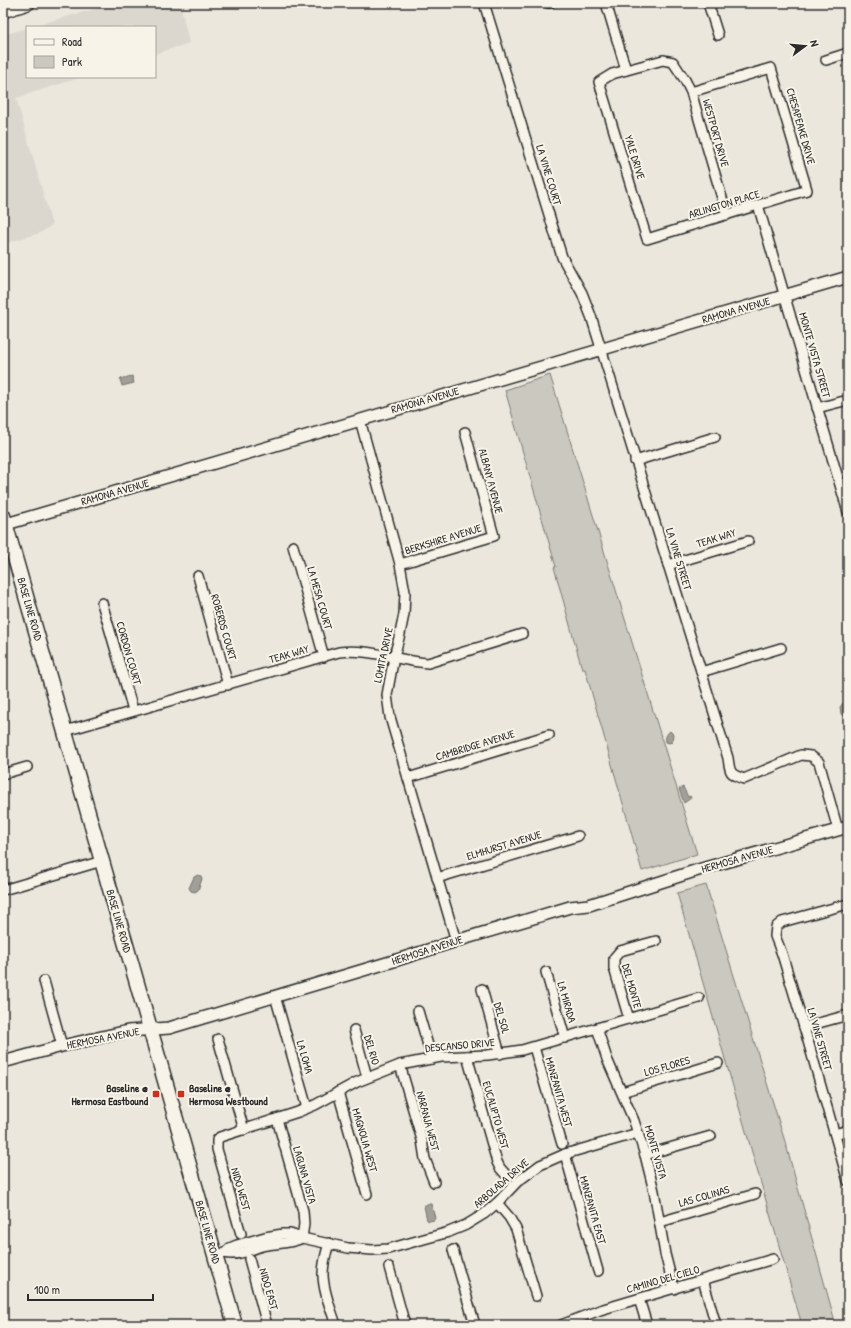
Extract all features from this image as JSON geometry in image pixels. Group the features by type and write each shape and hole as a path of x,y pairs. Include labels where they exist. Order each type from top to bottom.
{"main road":[{"path":"3,11 28,3"},
{"name":"BASE LINE ROAD","path":"4,522 149,1030 220,1254 234,1325"}],"street":[{"name":"LA VINE COURT","path":"484,3 562,257 582,293 601,349"},
{"path":"606,3 626,70"},
{"path":"708,3 718,35"},
{"path":"826,60 848,53"},
{"name":"WESTPORT DRIVE","path":"626,70 663,60 673,62 679,70 691,92 727,215"},
{"name":"CHESAPEAKE DRIVE","path":"691,92 771,68 807,190"},
{"name":"YALE DRIVE","path":"626,70 612,74 600,82 647,240"},
{"name":"ARLINGTON PLACE","path":"647,240 807,190"},
{"name":"MONTE VISTA STREET","path":"758,205 848,512"},
{"name":"RAMONA AVENUE","path":"4,522 360,420 848,277"},
{"name":"LA VINE STREET","path":"601,349 728,758 730,771 734,776 744,779 801,755 811,756 819,762 843,829"},
{"path":"817,408 848,400"},
{"name":"LOMITA DRIVE","path":"360,420 400,564 405,592 404,614 387,695 390,717 456,940"},
{"name":"ALBANY AVENUE","path":"465,432 494,536"},
{"path":"635,460 715,437"},
{"name":"BERKSHIRE AVENUE","path":"400,564 494,536"},
{"name":"TEAK WAY","path":"668,565 748,541"},
{"name":"LA MESA COURT","path":"293,546 324,657"},
{"name":"ROBERDS COURT","path":"198,576 228,684"},
{"name":"CORDON COURT","path":"102,603 133,710"},
{"name":"TEAK WAY","path":"64,731 339,652 352,650 415,662 428,663 522,634"},
{"path":"701,672 781,648"},
{"name":"CAMBRIDGE AVENUE","path":"408,778 550,735"},
{"path":"3,774 27,767"},
{"name":"HERMOSA AVENUE","path":"3,1062 62,1046 129,1031 171,1027 397,960 456,940 570,907 589,905 698,870 843,829"},
{"name":"ELMHURST AVENUE","path":"437,878 578,836"},
{"path":"3,890 102,861"},
{"name":"LA VINE STREET","path":"848,904 782,922 776,927 775,936 804,1028 848,1181"},
{"name":"DEL MONTE","path":"629,1019 614,968 614,958 620,951 656,941"},
{"name":"LA MIRADA","path":"546,972 565,1038"},
{"path":"44,981 62,1046"},
{"name":"DEL SOL","path":"482,989 500,1054"},
{"name":"LA LOMA","path":"275,996 307,1108"},
{"name":"DESCANSO DRIVE","path":"217,1150 217,1140 220,1137 307,1108 367,1077 400,1065 432,1059 500,1054 534,1047 699,998"},
{"path":"418,1011 432,1059"},
{"path":"804,1028 848,1015"},
{"name":"MONTE VISTA","path":"597,1028 607,1059 622,1092 645,1155 654,1191 665,1254 674,1289"},
{"name":"DEL RIO","path":"354,1030 367,1077"},
{"path":"218,1040 244,1130"},
{"name":"MANZANITA WEST","path":"534,1047 562,1144"},
{"name":"EUCALIPTO WEST","path":"467,1056 497,1162 508,1177"},
{"name":"LOS FLORES","path":"622,1092 718,1063"},
{"name":"NARANJA WEST","path":"400,1065 422,1140 426,1159 434,1182"},
{"name":"MAGNOLIA WEST","path":"338,1092 368,1194"},
{"name":"LAGUNA VISTA","path":"277,1119 302,1205 304,1224 302,1238"},
{"path":"835,1134 848,1130"},
{"name":"ARBOLADA DRIVE","path":"220,1254 234,1254 262,1246 294,1241 302,1238 355,1249 388,1249 461,1227 484,1214 517,1182 532,1170 548,1161 565,1154 638,1133"},
{"path":"645,1155 711,1136"},
{"name":"NIDO WEST","path":"217,1150 241,1234"},
{"name":"MANZANITA EAST","path":"565,1154 598,1271"},
{"name":"LAS COLINAS","path":"660,1222 755,1194"},
{"path":"497,1203 509,1217 516,1229 536,1296"},
{"path":"220,1254 233,1246 271,1236 290,1234 302,1238"},
{"path":"328,1243 323,1269 324,1283 336,1325"},
{"path":"453,1250 474,1325"},
{"name":"NIDO EAST","path":"249,1259 267,1325"},
{"name":"CAMINO DEL CIELO","path":"561,1325 577,1322 639,1299 773,1259"},
{"path":"389,1267 405,1325"},
{"path":"703,1280 716,1325"},
{"path":"639,1299 647,1325"}],"shaded area":[{"path":"117,3 180,3 189,43 156,54 156,26 33,26"},
{"path":"26,28 26,78 79,78 16,98 52,225 40,233 3,244 3,35"},
{"path":"132,376 134,383 122,386 120,379"},
{"path":"844,702 848,703 848,713 844,716 841,714 840,707"},
{"path":"670,731 673,734 672,742 669,743 666,742 666,739"},
{"path":"683,787 688,797 690,796 691,798 684,803 679,789"},
{"path":"198,875 201,876 202,879 198,890 195,892 191,891 189,888 194,877"},
{"path":"431,1204 435,1218 434,1220 427,1220 424,1206"}],"green space":[{"path":"550,375 697,854 642,871 585,669 582,669 554,567 556,567 505,390"},
{"path":"706,885 786,1145 836,1325 802,1325 677,893"}],"place":[{"name":"Baseline @ Hermosa Eastbound","path":"156,1094"},
{"name":"Baseline @ Hermosa Westbound","path":"181,1094"}]}
